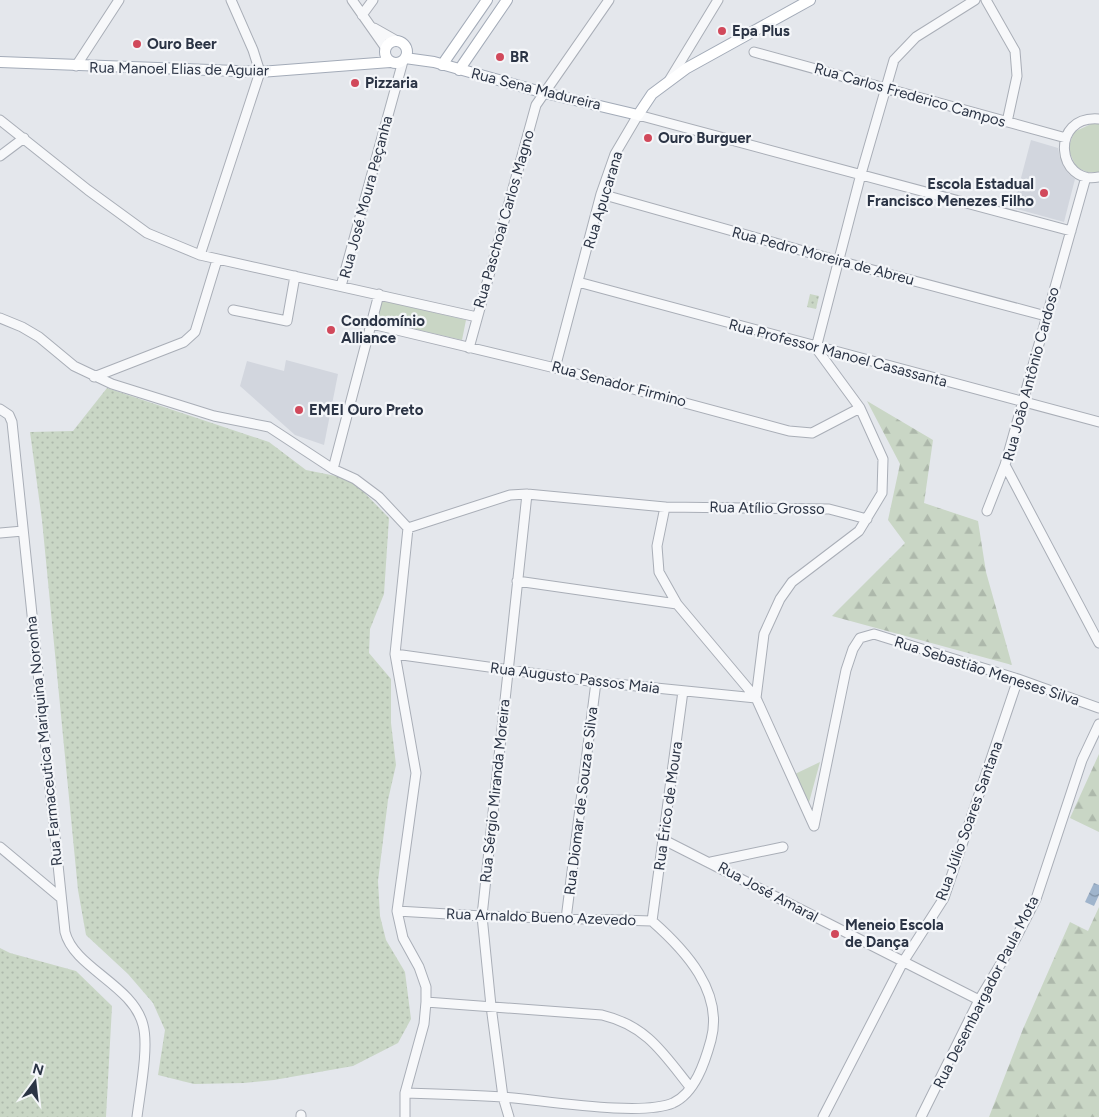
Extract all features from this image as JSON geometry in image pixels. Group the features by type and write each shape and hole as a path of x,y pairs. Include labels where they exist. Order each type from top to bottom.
{"main road":[{"path":"438,64 487,0"},
{"path":"459,70 507,0"},
{"path":"670,81 709,56 810,0"},
{"path":"397,40 406,47 398,61 385,56 385,48 390,42 397,40"},
{"name":"Rua Sena Madureira","path":"406,47 438,64"},
{"name":"Rua Manoel Elias de Aguiar","path":"358,64 385,48"},
{"name":"Rua Manoel Elias de Aguiar","path":"0,62 260,72 398,61"},
{"name":"Rua Sena Madureira","path":"398,61 438,64 545,93 638,115"},
{"name":"Rua Apucarana","path":"638,115 652,94 670,81"}],"street":[{"path":"76,66 119,0"},
{"path":"200,255 260,72 253,50 231,0"},
{"path":"352,0 372,26 385,48"},
{"path":"362,15 373,0"},
{"name":"Rua Paschoal Carlos Magno","path":"469,348 536,105 609,0"},
{"name":"Rua Apucarana","path":"670,81 718,0"},
{"path":"756,698 764,634 780,598 792,582 859,531 882,493 883,459 860,408 816,348 861,174 894,60 916,37 975,0"},
{"path":"986,0 1015,51 1017,76 1007,122"},
{"path":"372,26 397,40"},
{"name":"Rua Carlos Frederico Campos","path":"754,52 1066,138"},
{"name":"Rua José Moura Peçanha","path":"342,286 398,78 398,61"},
{"path":"638,115 1071,231"},
{"name":"Rua Apucarana","path":"555,368 601,194 615,154 638,115"},
{"path":"0,120 88,190 147,233 200,255 477,317"},
{"path":"1099,120 1084,120 1076,124 1066,138 1064,148 1070,166 1077,173 1086,177 1099,177"},
{"path":"0,156 24,138"},
{"name":"Rua João Antônio Cardoso","path":"1086,177 1021,402 1005,465 1099,643"},
{"name":"Rua Pedro Moreira de Abreu","path":"601,194 839,261 1046,316"},
{"path":"94,377 184,342 195,332 217,260"},
{"path":"233,310 287,321 295,276"},
{"name":"Rua Professor Manoel Casassanta","path":"578,282 816,348 1099,422"},
{"path":"333,469 379,294"},
{"path":"0,318 30,332 74,366 94,377 214,416 269,427 333,469 355,479 379,497 408,528 395,654 416,773 396,910 403,938 419,967 426,987 426,1002 424,1024 405,1093 405,1117"},
{"name":"Rua Senador Firmino","path":"372,324 555,368 789,431 812,432 860,408"},
{"name":"Rua Farmaceutica Mariquina Noronha","path":"0,408 9,415 12,422 22,531 67,941 127,997 140,1017 145,1038 137,1117"},
{"path":"987,511 1005,465"},
{"name":"Rua Atílio Grosso","path":"408,528 510,495 527,494 665,507 830,509 866,519"},
{"name":"Rua Sérgio Miranda Moreira","path":"509,1117 503,1097 482,916 527,494"},
{"path":"665,507 657,546 659,572 677,604 756,698"},
{"path":"0,533 22,531"},
{"path":"517,581 677,604"},
{"name":"Rua Sebastião Meneses Silva","path":"756,698 814,826 846,670 853,649 860,638 874,634 1018,679 1099,708"},
{"name":"Rua Augusto Passos Maia","path":"395,654 596,682 756,698"},
{"name":"Rua Júlio Soares Santana","path":"823,1117 903,962 944,898 1018,679"},
{"name":"Rua Diomar de Souza e Silva","path":"566,919 596,682"},
{"name":"Rua Érico de Moura","path":"652,921 683,691"},
{"name":"Rua Desembargador Paula Mota","path":"921,1117 979,1000 1015,940 1036,899 1082,760 1099,724"},
{"name":"Rua José Amaral","path":"664,840 711,862 979,1000"},
{"path":"0,847 61,898"},
{"path":"711,862 783,847"},
{"name":"Rua Arnaldo Bueno Azevedo","path":"396,910 482,916 652,921 686,955 700,976 712,1006 713,1033 708,1049 690,1087 674,1102 651,1108 503,1097 405,1093"},
{"path":"426,1002 602,1015 627,1023 644,1033 690,1087"}],"shaded area":[{"name":"Escola Estadual Francisco Menezes Filho","path":"1031,140 1058,148 1060,158 1069,174 1075,179 1064,222 1013,208"},
{"name":"EMEI Ouro Preto","path":"286,360 338,374 324,445 295,435 240,386 247,361 284,371"}],"green space":[{"path":"1091,124 1099,124 1099,172 1087,172 1076,167 1068,149 1074,132"},
{"path":"810,294 819,296 816,309 807,307"},
{"path":"380,300 466,320 462,340 376,320"},
{"path":"107,388 269,442 306,470 351,479 389,518 384,594 370,629 369,653 391,679 391,723 396,765 388,800 378,881 380,916 386,940 405,972 411,1019 398,1043 353,1066 274,1080 244,1083 194,1084 158,1075 165,1030 153,1003 128,974 86,935 78,890 42,520 30,432 73,431"},
{"path":"867,401 933,440 924,503 978,521 986,572 1012,665 832,616 905,543 888,520 900,464"},
{"path":"1099,754 1099,832 1070,818"},
{"path":"820,762 808,806 795,774"},
{"path":"1099,907 1099,1117 989,1117 1023,1029 1070,922 1088,931"},
{"path":"0,948 10,953 76,971 112,1006 106,1117 0,1117"}],"water":[{"path":"1094,883 1099,885 1099,895 1094,906 1085,902"}],"place":[{"name":"Epa Plus","path":"722,31"},
{"name":"Ouro Beer","path":"137,44"},
{"name":"BR","path":"500,57"},
{"name":"Pizzaria","path":"355,83"},
{"name":"Ouro Burguer","path":"648,138"},
{"name":"Escola Estadual Francisco Menezes Filho","path":"1044,193"},
{"name":"Condomínio Alliance","path":"331,330"},
{"name":"EMEI Ouro Preto","path":"299,410"},
{"name":"Meneio Escola de Dança","path":"835,934"}]}
